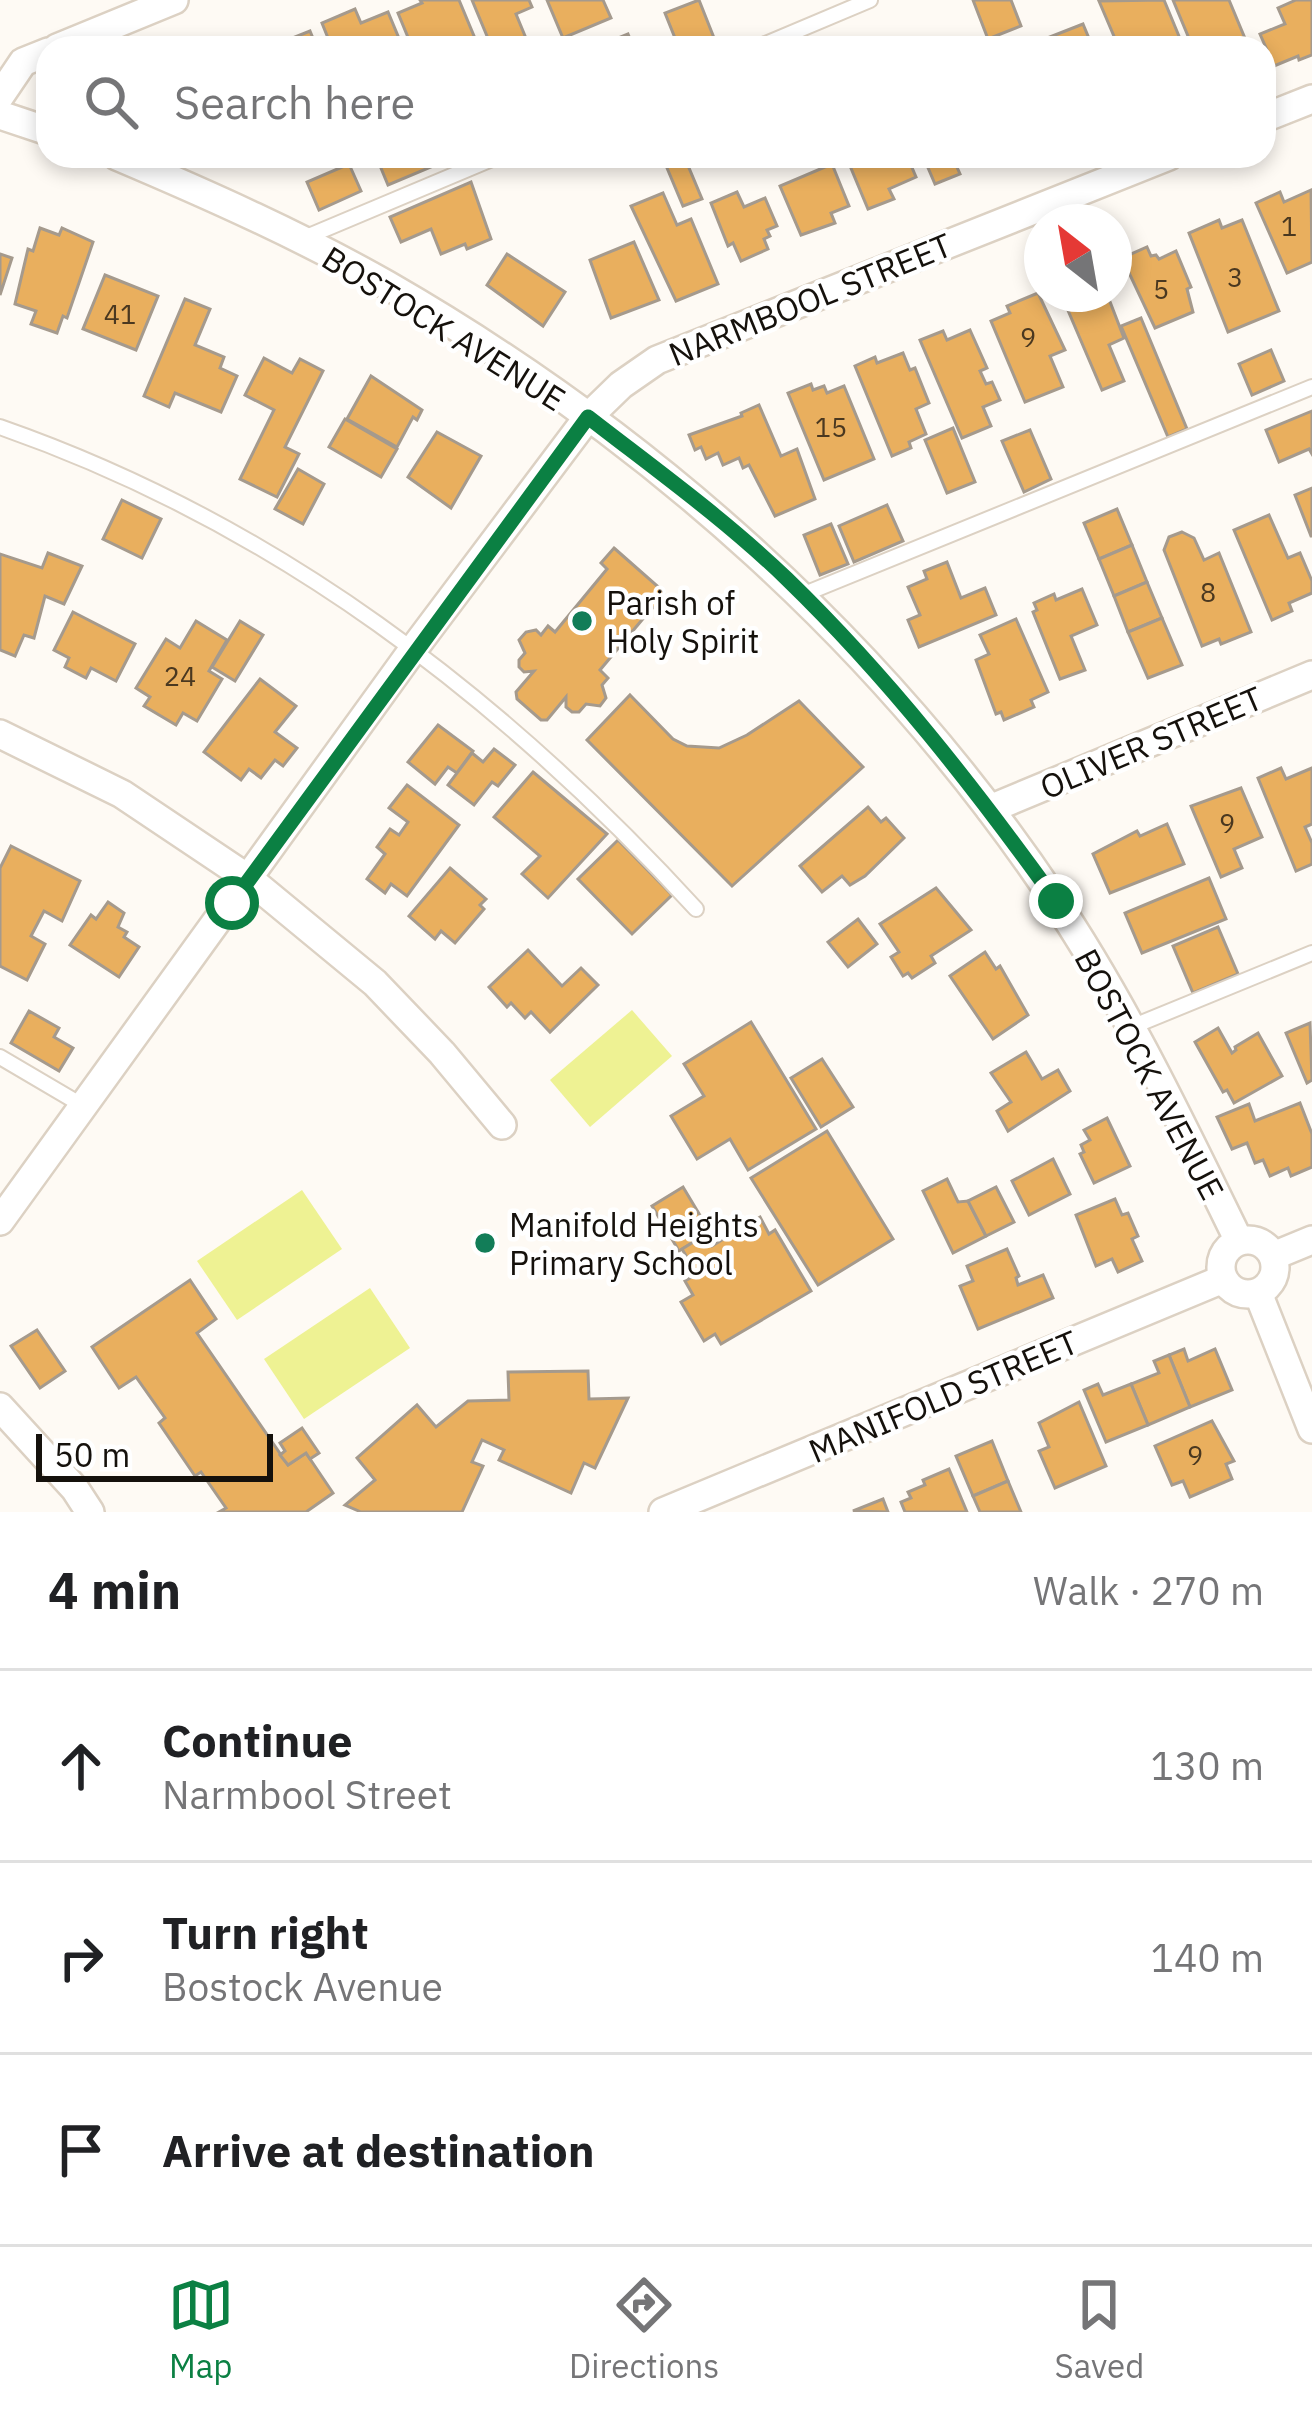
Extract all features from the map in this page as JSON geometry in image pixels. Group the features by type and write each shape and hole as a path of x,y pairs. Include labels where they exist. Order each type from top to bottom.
{"street":[{"path":"86,36 174,0"},
{"path":"0,96 23,62 36,57"},
{"path":"1276,113 1312,99"},
{"path":"0,115 36,127"},
{"name":"BOSTOCK AVENUE","path":"146,168 386,284 588,417 700,505 802,595 921,721 1056,901 1184,1124 1239,1241"},
{"name":"NARMBOOL STREET","path":"0,1221 412,652 588,417 621,386 657,360 1139,168"},
{"name":"OLIVER STREET","path":"990,809 1312,675"},
{"path":"0,734 122,794 249,879 375,983 502,1125"},
{"path":"1255,1240 1273,1256 1271,1281 1258,1293 1234,1291 1223,1279 1221,1261 1239,1241 1255,1240"},
{"path":"1273,1256 1312,1240"},
{"name":"MANIFOLD STREET","path":"663,1512 1223,1279"},
{"path":"1258,1293 1312,1429"},
{"path":"0,1407 90,1512"}],"lane":[{"path":"784,36 870,0"},
{"path":"299,240 470,168"},
{"path":"802,595 1312,387"},
{"path":"0,427 105,465 210,517 312,577 486,708 577,785 696,909"},
{"path":"1129,1028 1312,953"},
{"path":"0,1057 85,1107"}],"green space":[{"path":"632,1010 672,1056 590,1127 550,1080"},
{"path":"302,1190 342,1249 237,1320 197,1261"},
{"path":"370,1288 410,1348 304,1419 264,1359"}],"building":[{"path":"420,0 459,0 474,36 407,36 398,13 422,3"},
{"path":"472,0 529,0 532,7 516,14 525,36 487,36"},
{"path":"547,0 603,0 611,18 562,36"},
{"path":"699,0 713,36 674,36 665,13"},
{"path":"973,0 1011,0 1021,26 987,36"},
{"path":"1164,0 1179,36 1114,36 1099,1"},
{"path":"1173,0 1229,0 1244,36 1188,36"},
{"path":"1296,0 1312,0 1312,55 1276,65 1276,36 1260,34 1285,24 1278,8"},
{"path":"355,9 361,23 388,12 398,36 327,36 322,23"},
{"path":"1083,24 1088,36 1052,36"},
{"path":"351,168 361,191 319,210 307,182"},
{"path":"381,168 429,168 388,185"},
{"path":"667,168 689,168 702,199 683,206"},
{"path":"834,168 849,206 831,213 835,223 801,235 780,186"},
{"path":"851,168 912,168 916,177 889,189 894,199 868,209"},
{"path":"928,168 957,168 960,174 935,184"},
{"path":"471,182 491,239 441,254 431,229 401,242 390,217"},
{"path":"1311,190 1312,262 1287,273 1256,203 1280,192 1284,202"},
{"path":"737,192 744,207 765,198 777,226 767,230 768,249 741,261 733,243 728,246 711,203"},
{"path":"663,193 677,225 691,219 718,284 676,301 631,206"},
{"path":"1219,220 1222,228 1242,220 1279,311 1228,332 1189,233"},
{"path":"40,228 59,235 62,228 93,242 67,318 63,316 57,333 31,324 36,311 15,304 28,249 33,251"},
{"path":"634,242 659,300 611,318 590,260"},
{"path":"1147,247 1159,259 1176,251 1191,287 1187,289 1193,312 1155,328 1132,279 1132,254"},
{"path":"0,254 12,258 0,295"},
{"path":"507,254 565,292 543,326 487,285"},
{"path":"105,275 158,296 136,350 83,329"},
{"path":"185,299 210,309 195,345 224,357 220,368 237,376 221,412 175,393 169,407 144,396"},
{"path":"1024,299 1024,312 1047,312 1065,350 1050,356 1063,387 1025,402 991,321 1010,313 1007,306"},
{"path":"1069,312 1114,312 1124,338 1109,345 1124,381 1102,390"},
{"path":"1141,318 1187,429 1168,437 1121,326"},
{"path":"970,330 987,368 980,371 986,384 992,382 1000,400 983,407 991,426 962,438 920,340 943,331 947,340"},
{"path":"1271,350 1284,381 1252,395 1239,364"},
{"path":"903,353 910,370 915,368 929,403 916,409 926,434 909,442 911,448 892,456 855,366"},
{"path":"264,358 292,373 300,359 323,371 285,447 299,454 277,497 240,479 274,410 245,395"},
{"path":"371,376 422,410 397,447 347,419"},
{"path":"811,384 813,390 824,386 827,393 844,386 874,459 824,480 788,393"},
{"path":"759,405 781,456 797,449 815,499 775,516 749,465 743,468 739,458 723,465 718,453 706,459 701,447 695,450 689,435"},
{"path":"1312,411 1312,454 1309,449 1279,462 1266,430"},
{"path":"345,419 397,449 381,477 329,447"},
{"path":"953,428 975,482 947,493 925,440"},
{"path":"1030,430 1051,479 1024,492 1002,441"},
{"path":"437,432 481,456 451,508 408,477"},
{"path":"298,469 324,484 303,524 275,509"},
{"path":"1312,488 1312,536 1311,536 1295,495"},
{"path":"122,500 161,519 142,558 103,539"},
{"path":"887,505 903,541 854,562 839,526"},
{"path":"1117,509 1132,545 1099,559 1084,523"},
{"path":"1269,515 1288,558 1300,553 1312,581 1312,593 1289,603 1292,611 1272,620 1234,530"},
{"path":"831,524 848,564 820,575 804,535"},
{"path":"1182,532 1194,538 1204,560 1219,553 1251,632 1202,646 1164,550 1169,537"},
{"path":"1132,545 1147,582 1114,596 1099,559"},
{"path":"614,548 663,591 665,600 652,608 600,670 608,678 602,685 606,698 600,706 586,704 572,712 566,707 566,697 547,720 541,720 517,699 516,692 534,671 519,667 525,653 519,640 526,632 536,630 541,635 548,626 555,632 607,569 601,563"},
{"path":"48,553 82,566 64,604 45,596 34,638 24,635 15,656 0,650 0,554 42,568"},
{"path":"947,562 961,598 985,588 996,615 919,647 908,620 920,615 908,587 927,579 924,571"},
{"path":"1147,582 1162,618 1128,632 1114,596"},
{"path":"1082,589 1097,625 1071,636 1085,670 1060,679 1033,612 1037,610 1034,603"},
{"path":"73,612 135,644 116,681 91,668 86,678 65,667 69,658 54,650"},
{"path":"1162,618 1182,665 1148,678 1128,632"},
{"path":"1016,619 1048,692 1031,700 1034,707 1004,720 1001,712 996,714 976,660 989,654 980,635"},
{"path":"196,621 227,640 209,671 222,679 197,721 183,713 176,725 144,706 150,697 136,688 166,639 180,648"},
{"path":"240,621 263,635 235,681 212,667"},
{"path":"260,679 296,706 275,732 297,748 283,766 275,760 261,778 249,769 241,780 204,752"},
{"path":"630,695 673,739 687,746 719,748 799,701 863,767 732,886 587,740"},
{"path":"438,725 473,751 457,773 448,767 435,784 408,762"},
{"path":"494,749 515,765 498,786 492,782 474,805 448,785 472,753 483,762"},
{"path":"1281,768 1286,779 1312,768 1312,824 1305,827 1312,843 1312,864 1296,871 1258,778"},
{"path":"533,772 607,834 548,898 522,874 540,856 494,817"},
{"path":"407,785 459,825 407,896 391,884 385,893 367,879 385,854 377,847 390,829 399,835 408,822 389,808"},
{"path":"1241,788 1262,837 1234,849 1242,868 1221,877 1191,806"},
{"path":"868,807 904,838 865,876 850,885 842,876 822,892 800,866"},
{"path":"1167,824 1184,864 1110,893 1093,854 1137,831 1140,836"},
{"path":"618,840 672,895 632,934 578,879"},
{"path":"11,846 80,881 62,921 44,911 31,936 45,944 27,980 0,966 0,868"},
{"path":"450,868 486,899 480,905 484,909 455,943 441,931 435,939 409,916"},
{"path":"1209,878 1226,919 1142,953 1125,913"},
{"path":"936,888 971,930 931,956 935,963 912,978 908,973 903,976 891,957 899,952 880,924"},
{"path":"108,902 124,913 118,927 139,947 119,977 70,945 91,915 96,919"},
{"path":"858,919 877,944 848,967 828,942"},
{"path":"1218,927 1238,974 1193,993 1173,946"},
{"path":"528,950 562,986 581,968 598,985 550,1032 531,1012 525,1018 511,1003 507,1007 489,987"},
{"path":"985,952 996,969 1000,966 1028,1015 993,1039 950,976"},
{"path":"29,1011 59,1028 54,1037 73,1048 59,1071 11,1043"},
{"path":"751,1022 816,1129 748,1170 730,1139 697,1159 671,1116 704,1096 684,1064"},
{"path":"1310,1023 1312,1080 1307,1083 1286,1033"},
{"path":"1218,1028 1232,1053 1258,1033 1282,1076 1234,1103 1195,1042"},
{"path":"1026,1052 1042,1079 1058,1070 1070,1091 1008,1131 997,1111 1011,1102 991,1073"},
{"path":"822,1059 853,1107 821,1127 791,1078"},
{"path":"1300,1103 1312,1134 1312,1167 1291,1176 1288,1168 1270,1176 1263,1160 1255,1163 1247,1143 1232,1149 1217,1117 1249,1104 1255,1121"},
{"path":"1107,1118 1130,1166 1094,1183 1080,1154 1084,1152 1081,1145 1090,1140 1084,1130"},
{"path":"827,1131 893,1239 818,1285 751,1178"},
{"path":"1053,1159 1070,1194 1029,1215 1012,1181"},
{"path":"947,1179 958,1202 968,1201 986,1236 953,1253 923,1191"},
{"path":"683,1187 710,1232 679,1251 652,1206"},
{"path":"996,1187 1014,1222 986,1236 968,1201"},
{"path":"1115,1199 1122,1215 1128,1213 1142,1261 1118,1272 1112,1259 1096,1266 1076,1215"},
{"path":"760,1217 769,1234 775,1230 811,1291 721,1344 715,1334 704,1341 681,1302 693,1295 685,1281 697,1274 682,1249 705,1235 712,1246"},
{"path":"1007,1249 1018,1285 1043,1275 1053,1298 978,1329 960,1286 973,1281 967,1266"},
{"path":"190,1280 216,1319 197,1333 288,1465 306,1453 333,1493 306,1512 219,1512 226,1508 201,1472 195,1476 159,1423 165,1418 136,1377 119,1388 92,1347"},
{"path":"37,1330 65,1371 40,1388 11,1346"},
{"path":"1184,1349 1188,1361 1215,1349 1232,1390 1190,1407 1169,1355"},
{"path":"1169,1355 1190,1407 1148,1425 1131,1384 1159,1373 1154,1361"},
{"path":"588,1371 589,1399 628,1398 595,1468 584,1463 571,1493 499,1460 504,1450 482,1440 472,1462 483,1466 462,1512 361,1512 345,1505 375,1480 357,1458 417,1405 436,1427 468,1401 509,1400 508,1372"},
{"path":"1098,1384 1103,1395 1131,1384 1148,1425 1106,1442 1084,1390"},
{"path":"1079,1402 1106,1466 1055,1488 1039,1451 1049,1447 1039,1423"},
{"path":"1212,1421 1234,1461 1226,1464 1232,1479 1190,1497 1183,1481 1172,1485 1155,1446"},
{"path":"302,1428 319,1453 310,1459 306,1453 288,1465 280,1455 285,1451 280,1443"},
{"path":"992,1441 1008,1481 973,1496 956,1456"},
{"path":"949,1469 967,1512 905,1512 901,1502 911,1498 908,1492"},
{"path":"1008,1481 1021,1512 980,1512 973,1496"},
{"path":"883,1499 888,1512 853,1511"}],"place":[{"name":"Parish of Holy Spirit","path":"582,621"},
{"name":"Manifold Heights Primary School","path":"485,1243"}],"route":[{"path":"232,903 588,417 783,575 921,721 1056,901"}]}
